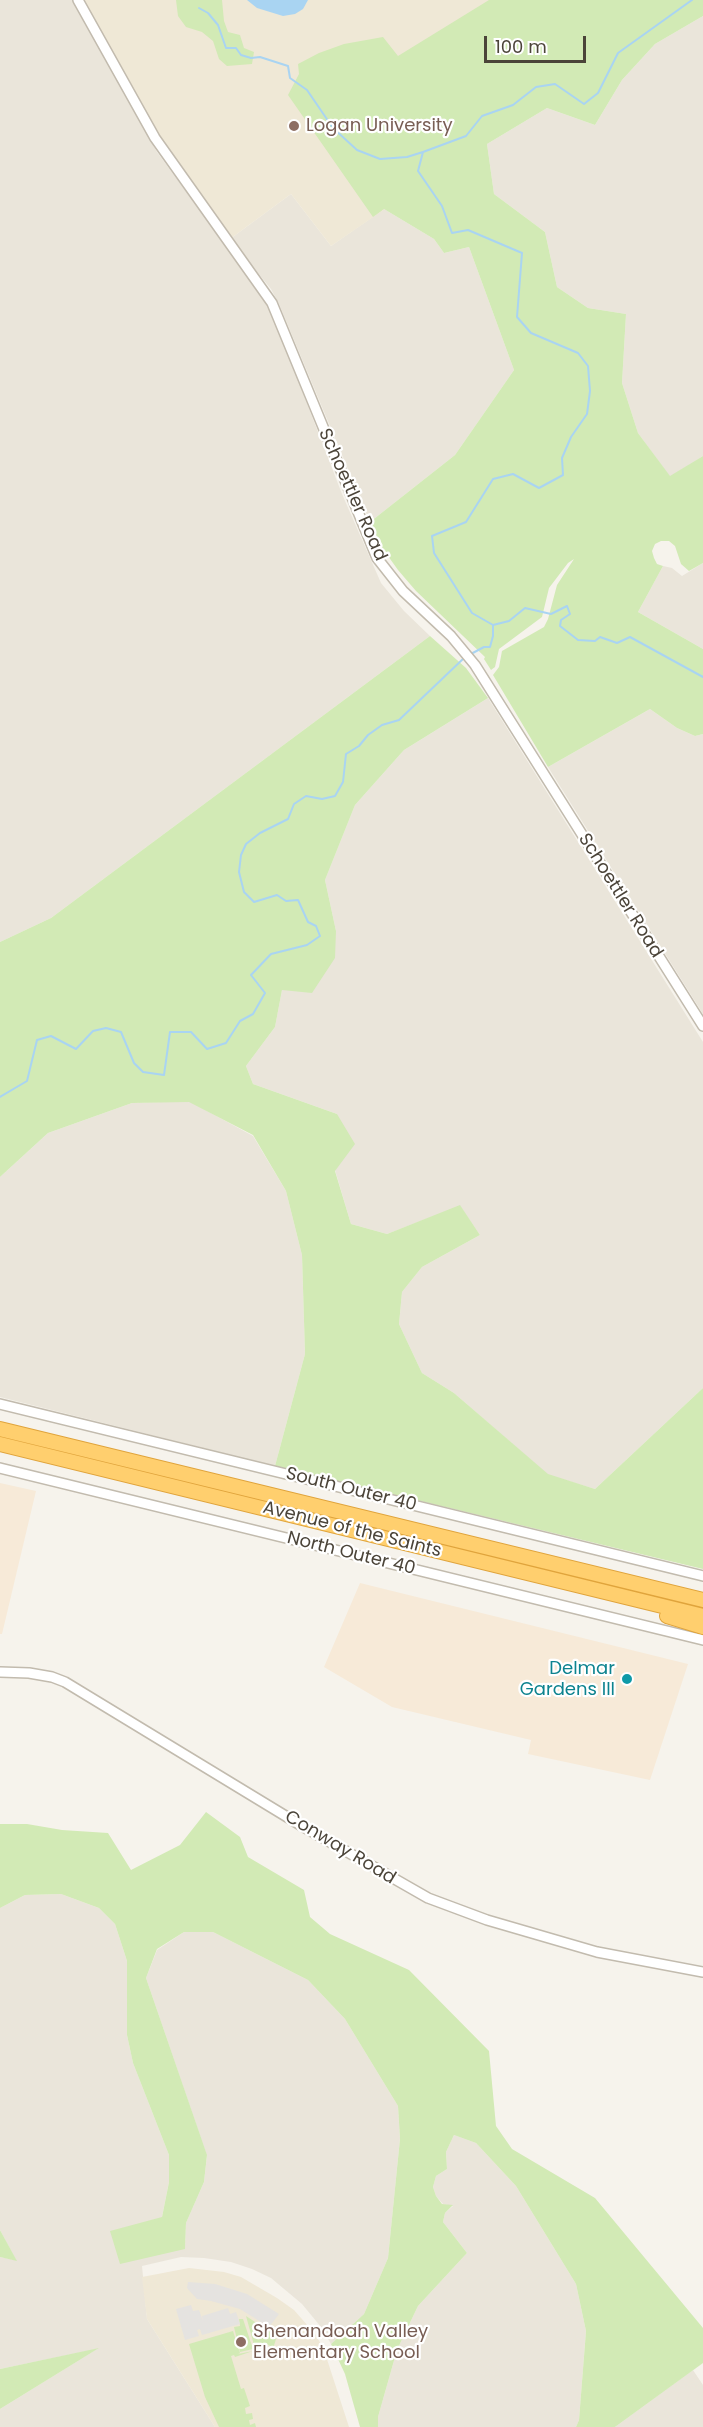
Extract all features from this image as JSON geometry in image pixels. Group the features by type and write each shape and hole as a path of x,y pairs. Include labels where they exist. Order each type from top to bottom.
{"highway":[{"name":"Avenue of the Saints","path":"0,1429 703,1600"},
{"name":"Avenue of the Saints","path":"0,1444 703,1616"},
{"path":"626,1598 671,1618 703,1627"}],"street":[{"name":"Schoettler Road","path":"78,0 154,138 272,303 377,558 403,591 451,636 483,676 703,1026"},
{"name":"South Outer 40","path":"0,1404 703,1576"},
{"name":"North Outer 40","path":"0,1468 703,1640"},
{"name":"Conway Road","path":"0,1672 29,1673 65,1682 302,1826 428,1898 487,1920 597,1952 703,1972"}],"shaded area":[{"path":"0,0 72,0 157,152 262,295 272,313 342,494 381,583 404,611 430,636 51,918 0,942"},
{"name":"Logan University","path":"83,0 495,0 461,157 331,246 291,194 230,239 162,143"},
{"path":"703,16 703,456 670,477 638,433 622,383 626,314 588,308 557,287 545,232 494,194 487,144 547,108 595,125 622,80 655,44"},
{"path":"291,194 331,246 384,209 434,239 444,253 469,247 514,370 455,455 370,522 279,304 271,289 230,239"},
{"path":"703,563 703,649 638,612 663,566 672,568 682,576"},
{"path":"488,698 703,1042 703,1388 595,1489 548,1475 454,1393 422,1373 399,1324 402,1292 422,1267 480,1235 460,1206 387,1234 351,1224 335,1170 337,1114 253,1084 246,1066 275,1027 282,990 336,931 325,880 355,805 404,750"},
{"path":"650,709 677,728 695,736 703,734 703,1014 548,767"},
{"path":"189,1101 253,1136 286,1191 302,1255 305,1354 275,1466 0,1397 0,1177 48,1133 132,1103"},
{"path":"0,1483 36,1491 2,1634 0,1634"},
{"path":"360,1583 688,1664 650,1780 528,1754 531,1740 392,1707 324,1667"},
{"path":"61,1894 99,1908 115,1924 127,1961 127,2035 133,2063 169,2155 169,2182 162,2217 185,2248 186,2223 204,2182 207,2156 146,1978 157,1950 184,1932 213,1932 308,1980 345,2019 398,2106 400,2139 388,2258 364,2314 331,2344 321,2327 302,2304 271,2278 252,2269 231,2262 181,2257 142,2266 147,2319 215,2427 0,2427 0,2409 97,2349 0,2369 0,2257 16,2260 0,2230 0,1908 25,1895"},
{"path":"454,2135 476,2143 516,2186 576,2284 586,2331 579,2420 576,2427 378,2427 378,2417 397,2350 418,2306 467,2253 443,2222 445,2213 453,2206 443,2204 436,2196 433,2187 436,2176 447,2169 446,2152"},
{"name":"Shenandoah Valley Elementary School","path":"189,2268 224,2272 241,2277 294,2310 316,2335 324,2350 349,2427 215,2427 147,2319 142,2277"},
{"path":"188,2282 215,2284 247,2294 279,2314 269,2327 240,2309 197,2299 187,2288"},
{"path":"191,2305 193,2311 199,2310 203,2321 202,2316 228,2308 230,2314 236,2312 240,2324 202,2335 200,2329 197,2330 199,2336 185,2340 176,2309"},
{"path":"693,2370 703,2385 703,2427 615,2427"}],"green space":[{"path":"176,0 222,0 224,21 228,32 240,35 244,48 254,52 252,64 227,66 219,59 213,41 202,32 186,27 178,16"},
{"path":"489,0 703,0 703,16 655,44 622,80 595,125 547,108 487,144 494,194 545,232 557,287 588,308 626,314 622,383 638,433 670,476 703,456 703,563 689,571 681,564 675,546 669,541 655,544 652,551 654,558 657,564 663,566 638,612 703,649 703,734 695,736 677,728 650,709 548,767 493,675 499,667 502,651 544,627 557,585 574,559 568,563 549,588 542,617 499,649 495,667 491,670 485,657 416,591 398,570 383,549 370,522 455,455 514,370 469,247 444,253 434,239 384,209 373,217 288,95 299,74 298,64 319,53 344,44 383,37 398,56"},
{"path":"430,636 466,668 488,698 404,750 355,805 325,880 336,931 335,958 312,993 282,990 275,1027 246,1066 253,1084 337,1114 355,1144 335,1171 351,1224 387,1234 460,1205 480,1235 422,1267 402,1292 399,1324 422,1373 454,1393 548,1474 595,1489 703,1388 703,1569 275,1466 305,1354 302,1255 286,1191 253,1135 189,1102 132,1103 48,1133 0,1177 0,942 51,918"},
{"path":"206,1812 240,1837 248,1857 304,1890 310,1917 330,1934 409,1970 489,2051 496,2126 512,2149 595,2198 703,2328 703,2363 615,2427 576,2427 579,2420 586,2331 576,2284 516,2186 476,2143 454,2135 446,2152 447,2169 436,2176 433,2187 442,2204 453,2205 445,2213 443,2222 467,2253 418,2306 397,2350 378,2417 378,2427 360,2427 345,2374 331,2344 364,2314 388,2258 400,2139 398,2106 345,2019 308,1980 213,1932 184,1932 157,1949 146,1978 207,2155 204,2182 186,2223 185,2249 120,2264 110,2231 162,2217 169,2182 169,2155 133,2063 127,2035 127,1961 115,1924 99,1908 61,1894 25,1895 0,1908 0,1824 27,1824 62,1830 108,1833 131,1870 180,1845"},
{"path":"0,2230 17,2261 0,2257"},
{"path":"246,2316 270,2332 276,2339 272,2352 268,2350 270,2346 267,2344 263,2349 254,2345"},
{"path":"239,2319 243,2319 253,2349 240,2352 234,2327 240,2326"},
{"path":"233,2331 240,2353 238,2354 253,2351 235,2357 231,2356 241,2389 244,2388 250,2406 245,2408 246,2414 252,2413 253,2419 249,2420 250,2425 255,2423 256,2427 219,2427 205,2397 189,2344"},
{"path":"99,2348 13,2401 0,2409 0,2369"}],"water":[{"path":"247,0 308,0 303,9 295,14 283,16 257,8"}],"waterway":[{"path":"469,655 484,647 490,647 493,625 472,613 434,553 432,536 466,522 493,479 513,474 539,488 563,475 562,458 571,437 587,414 590,391 588,366 578,353 531,333 517,317 522,253 468,230 452,233 442,206 418,171 423,152 466,136 482,116 513,105 536,87 555,84 584,104 598,93 618,53 692,0"},
{"path":"199,8 208,13 218,25 226,48 236,48 241,55 251,58 260,57 288,66 290,78 307,90 333,128 357,150 380,159 407,157 423,152"},
{"path":"493,625 509,621 525,608 551,614 567,606 570,614 561,620 560,626 578,640 595,641 600,637 617,643 630,637 703,677"},
{"path":"0,1097 27,1081 37,1040 51,1036 76,1049 93,1031 106,1028 121,1032 134,1063 143,1072 164,1075 170,1032 191,1032 207,1049 226,1043 240,1021 253,1014 265,993 251,975 271,954 307,945 320,936 316,926 308,922 298,900 286,901 277,895 254,902 244,892 239,872 241,855 246,844 260,833 288,819 294,804 306,796 322,799 335,796 343,782 346,754 359,746 368,735 382,725 399,720 464,658"}],"place":[{"name":"Logan University","path":"294,126"},
{"name":"Delmar Gardens III","path":"627,1679"},
{"name":"Shenandoah Valley Elementary School","path":"241,2342"}]}
